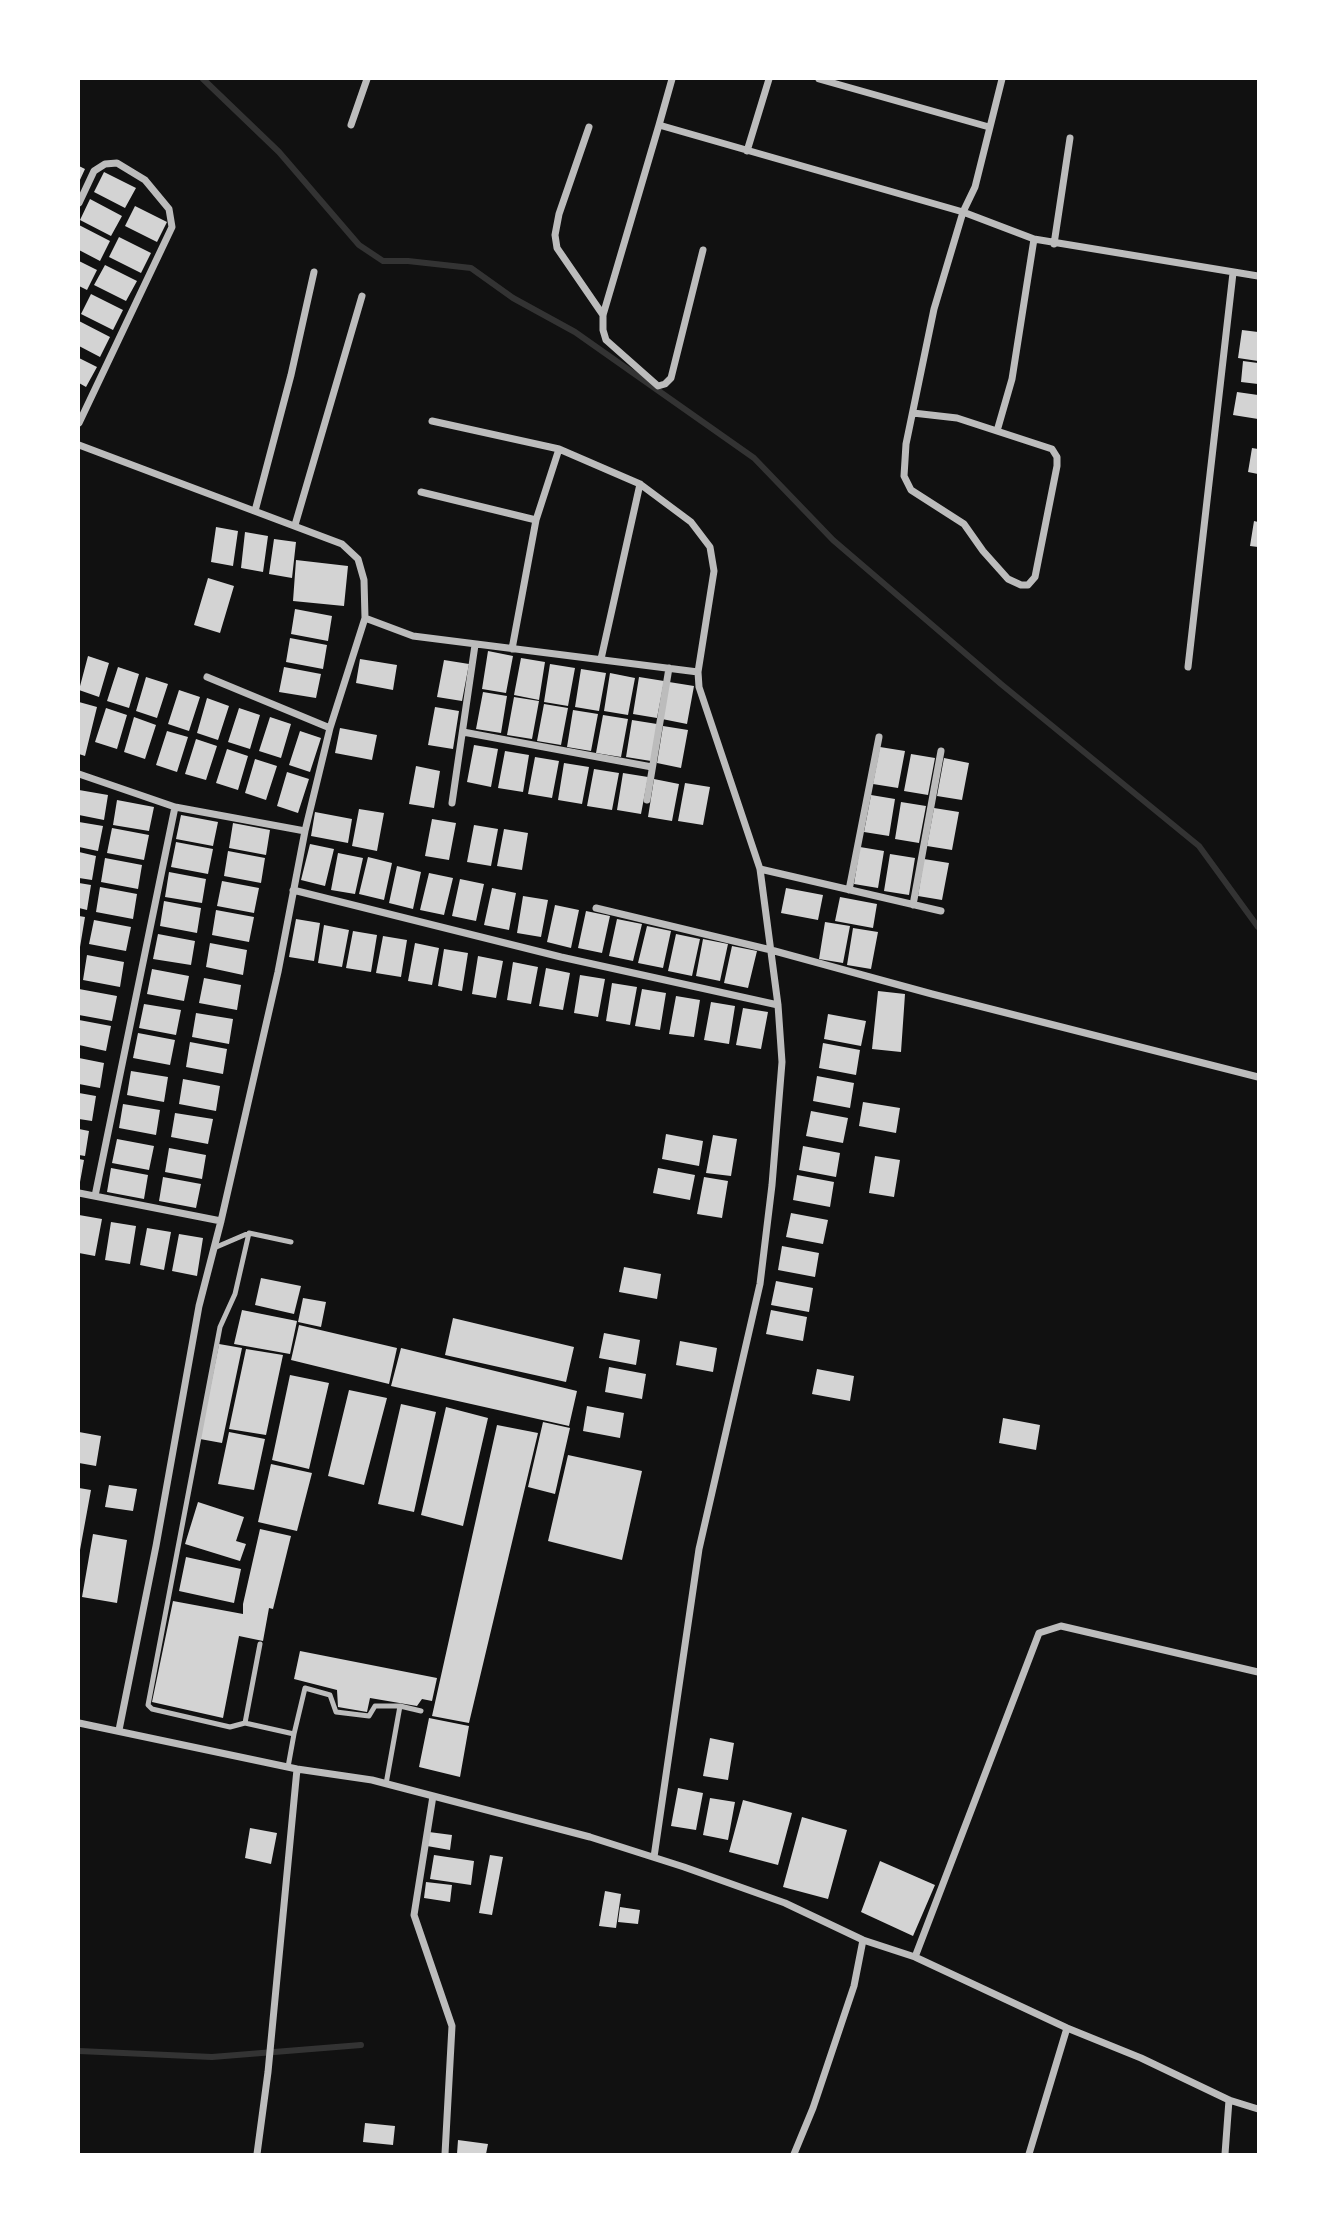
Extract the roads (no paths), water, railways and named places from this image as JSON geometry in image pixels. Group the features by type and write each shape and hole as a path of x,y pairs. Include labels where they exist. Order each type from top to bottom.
{"street":[{"path":"351,125 367,79"},
{"path":"672,79 603,315 606,340 658,386 671,378 678,359 703,250"},
{"path":"747,151 769,79"},
{"path":"818,79 989,127"},
{"path":"913,413 957,418 1052,449 1057,457 1035,577 1028,584 1021,586 1008,579 964,524 911,490 904,475 906,443 934,309 963,212 975,187 1002,79"},
{"path":"659,125 963,212 1034,239 1258,276"},
{"path":"589,127 559,214 555,235 557,248 603,315"},
{"path":"1054,244 1070,138"},
{"path":"79,203 94,171 105,164 117,163 145,180 169,209 172,227 79,423"},
{"path":"997,431 1012,379 1034,239"},
{"path":"255,510 291,375 314,272"},
{"path":"1188,667 1233,273"},
{"path":"295,525 362,296"},
{"path":"432,421 559,449 640,484 691,522 710,547 714,571 698,673 699,687 760,869 778,1005 782,1062 772,1185 760,1284 699,1549 654,1857"},
{"path":"79,445 342,544 358,559 364,580 365,618 330,728 305,831 278,972 199,1306 156,1546 119,1730"},
{"path":"512,649 536,520 559,449"},
{"path":"601,659 640,484"},
{"path":"421,492 536,520"},
{"path":"365,618 413,636 698,673"},
{"path":"452,803 475,645"},
{"path":"646,800 669,668"},
{"path":"207,677 330,728"},
{"path":"463,732 652,767"},
{"path":"849,890 879,737"},
{"path":"914,905 942,751"},
{"path":"79,774 175,807 305,831"},
{"path":"95,1196 175,807"},
{"path":"760,869 941,911"},
{"path":"293,890 561,957 778,1005"},
{"path":"596,908 771,950 1258,1077"},
{"path":"79,1192 221,1221"},
{"path":"915,1957 1039,1633 1061,1626 1258,1672"},
{"path":"79,1723 297,1769 386,1784 590,1837 654,1857 785,1903 863,1940 915,1957 1068,2028 1141,2058 1228,2101 1258,2109"},
{"path":"257,2154 268,2072 297,1769"},
{"path":"433,1796 414,1915 453,2026 445,2154"},
{"path":"794,2154 813,2108 854,1986 863,1940"},
{"path":"1029,2154 1068,2028"},
{"path":"1225,2154 1228,2101"}],"lane":[{"path":"249,1233 235,1294 220,1327 148,1705 152,1709 230,1727 244,1723 294,1734"},
{"path":"214,1248 249,1233 290,1242"},
{"path":"244,1723 260,1644"},
{"path":"288,1767 305,1688 330,1695 336,1712 369,1716 375,1706 400,1706 421,1711"},
{"path":"386,1784 400,1706"}],"waterway":[{"path":"203,79 279,152 359,245 383,261 471,268 513,298 575,332 754,458 833,540 1001,684 1199,846 1258,927"},
{"path":"79,2051 212,2057 361,2045"}]}
